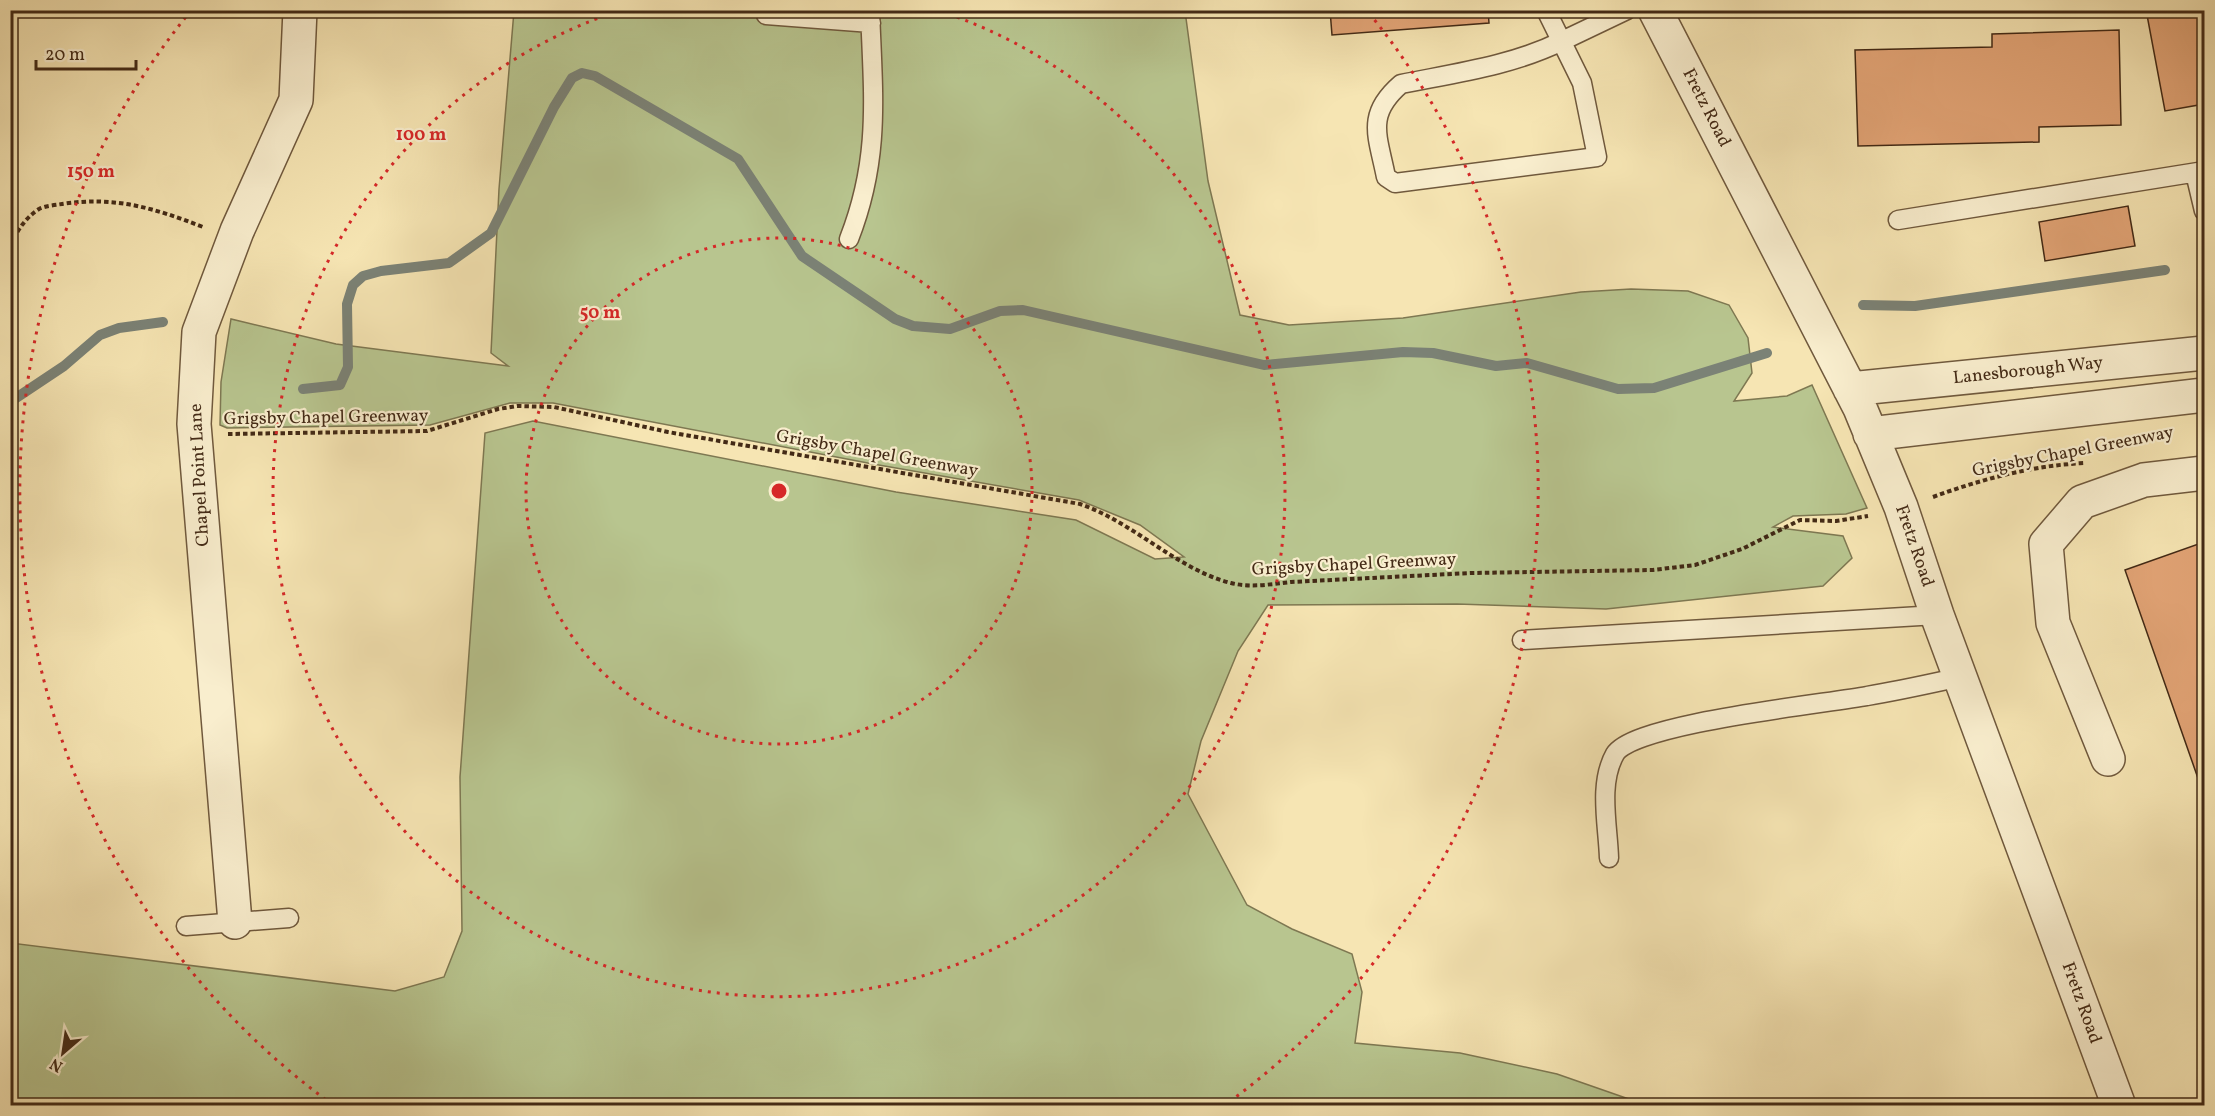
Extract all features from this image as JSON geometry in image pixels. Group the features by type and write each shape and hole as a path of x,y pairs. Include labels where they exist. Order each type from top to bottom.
{"street":[{"name":"Chapel Point Lane","path":"236,922 195,434 199,332 234,238 297,100 300,10"},
{"name":"Fretz Road","path":"1655,10 1851,389 1901,507 1937,615 2119,1106"},
{"name":"Lanesborough Way","path":"1851,389 2205,353"},
{"path":"2048,369 2053,413"},
{"path":"1870,434 2205,395"},
{"path":"2108,759 2053,623 2046,544 2082,502 2144,480 2205,473"}],"lane":[{"path":"1546,10 1562,41 1582,83 1597,157 1395,183 1386,177 1377,135 1377,112 1386,97 1401,84 1519,60 1562,41 1627,10"},
{"path":"766,15 871,17 874,116 872,160 860,211 849,239"},
{"path":"1898,220 2200,172 2205,211"},
{"path":"1522,639 1937,615"},
{"path":"1610,858 1605,779 1616,753 1628,742 1661,732 1765,711 1867,696 1961,677"},
{"path":"186,926 290,918"}],"path":[{"path":"10,245 21,224 41,208 77,202 118,201 154,208 234,238"},
{"name":"Grigsby Chapel Greenway","path":"195,434 427,431 498,409 517,406 554,407 668,432 1080,504 1106,513 1186,563 1231,583 1262,586 1291,582 1471,573 1653,570 1695,565 1742,549 1800,520 1836,521 1863,517 1999,476 2059,464 2095,462"}],"green space":[{"path":"514,11 1185,11 1208,181 1240,315 1289,325 1403,318 1581,292 1631,289 1688,291 1729,305 1748,338 1752,373 1734,401 1787,396 1812,385 1867,508 1846,514 1793,516 1773,527 1843,536 1852,558 1823,586 1606,609 1457,604 1268,605 1238,651 1201,741 1188,794 1247,905 1292,929 1352,954 1362,992 1355,1043 1460,1053 1557,1074 1646,1105 11,1106 11,943 395,991 444,977 462,931 460,777 485,433 533,421 896,492 1076,520 1155,559 1184,557 1140,525 1079,500 873,464 553,403 510,403 430,425 227,428 220,425 221,382 231,319 336,344 508,366 491,353 499,189"}],"building":[{"path":"1330,10 1488,10 1489,23 1332,35"},
{"path":"2170,10 2204,10 2204,104 2165,111 2147,15"},
{"path":"2119,30 2121,125 2039,127 2039,142 1858,146 1855,50 1992,47 1992,34"},
{"path":"2128,206 2135,246 2045,261 2039,222"},
{"path":"2204,542 2204,783 2200,784 2125,570"}],"waterway":[{"path":"303,389 340,385 348,367 347,304 353,285 363,276 381,271 449,263 491,233 554,107 572,78 582,73 595,76 738,159 802,256 895,319 913,326 950,329 1000,311 1023,310 1264,365 1403,352 1433,353 1496,366 1527,363 1618,389 1654,388 1767,353"},
{"path":"1863,305 1915,306 2165,270"},
{"path":"10,402 64,366 100,335 119,328 163,322"}]}
